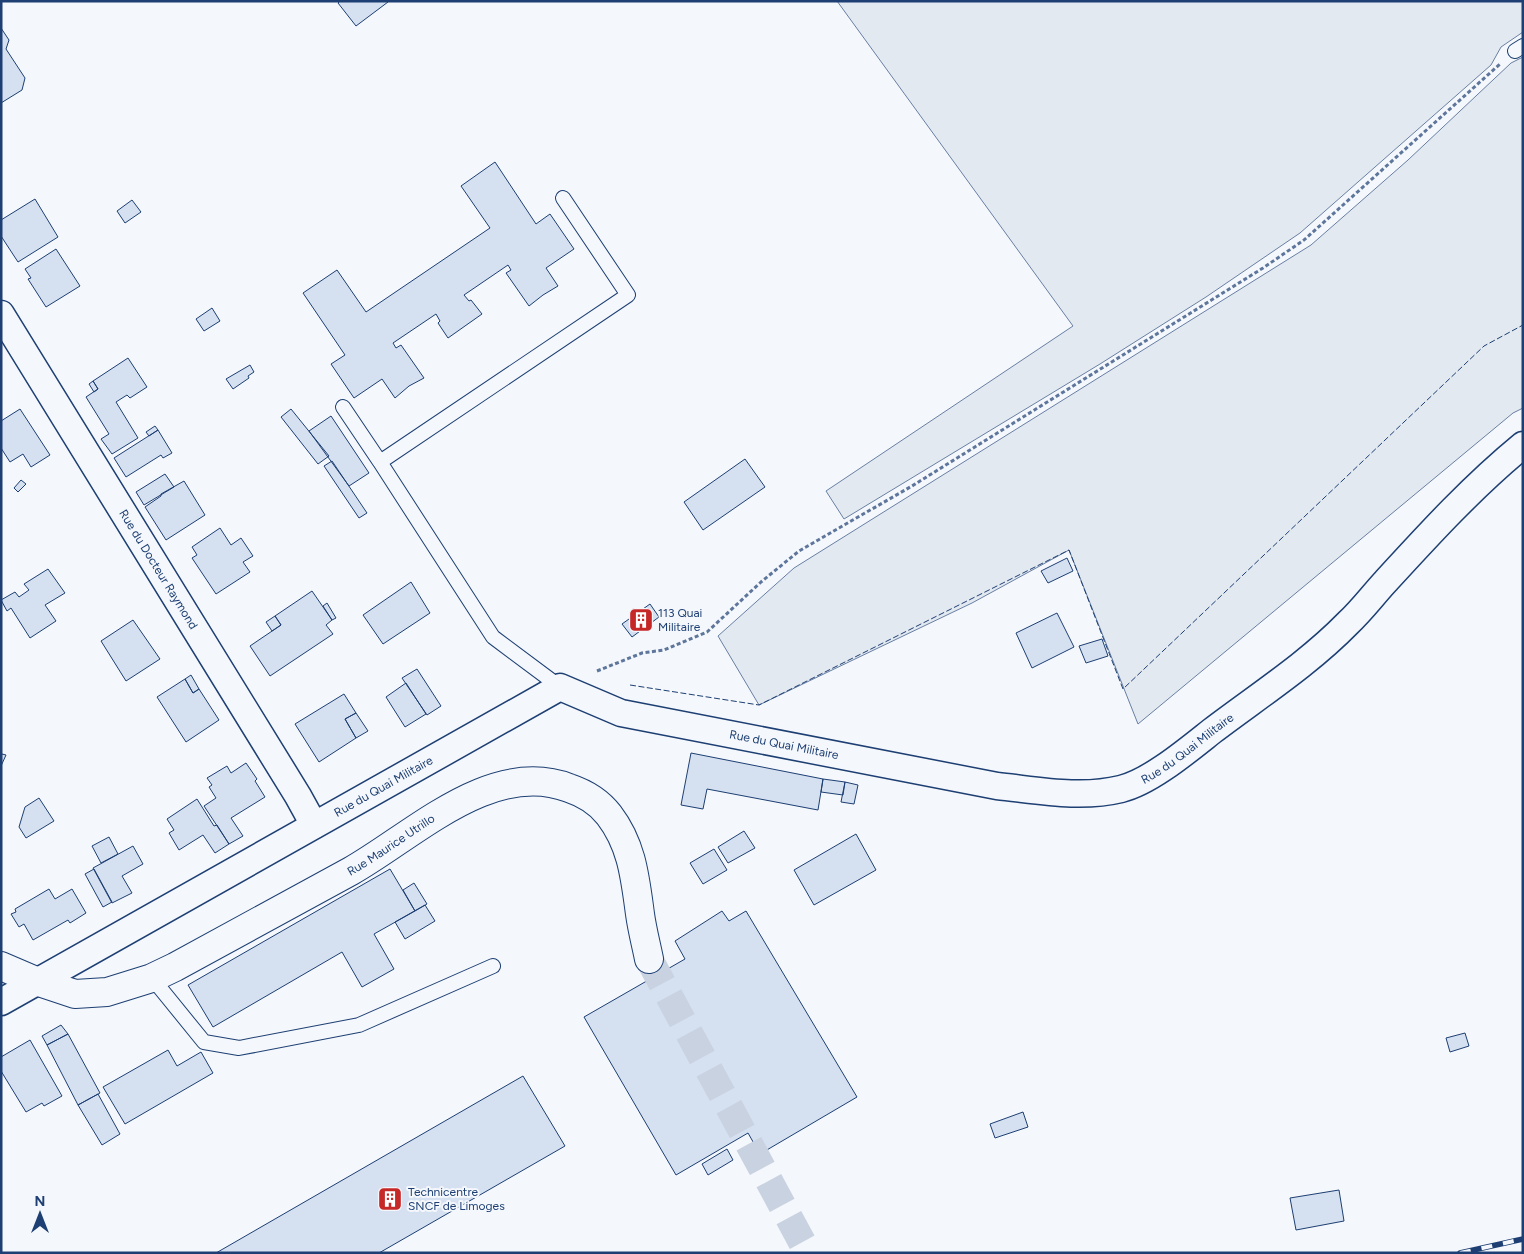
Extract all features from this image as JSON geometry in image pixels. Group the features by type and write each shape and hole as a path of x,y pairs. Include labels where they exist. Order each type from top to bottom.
{"street":[{"name":"Rue du Docteur Raymond","path":"1,314 298,796 314,825"},
{"name":"Rue du Quai Militaire","path":"1,1002 560,687 621,713 997,786 1093,794 1122,789 1146,779 1324,645 1349,623 1462,499 1523,445"},
{"name":"Rue Maurice Utrillo","path":"1,966 36,981 75,994 107,992 152,978 354,869 447,808 490,789 516,783 542,781 564,786 585,794 608,813 620,832 630,854 649,959"}],"lane":[{"path":"380,462 628,295 563,198"},
{"path":"343,407 493,637 560,687"},
{"path":"152,978 204,1042 239,1048 359,1025 493,966"}],"path":[{"path":"560,687 628,658 642,653 664,650 707,632 761,582 799,551 912,486 1263,268 1304,240 1519,49"}],"shaded area":[{"path":"837,1 1523,1 1523,32 1501,47 1491,65 1300,233 1206,297 1100,364 844,519 826,491 1073,326"},
{"path":"1523,57 1523,408 1513,413 1138,724 1069,550 972,603 759,705 718,636 794,568 1311,245 1408,160 1511,63"}],"building":[{"path":"340,1 388,2 356,26 338,3"},
{"path":"1,28 9,40 6,49 25,78 22,90 1,103"},
{"path":"495,162 536,224 550,214 574,249 546,268 558,286 529,306 506,273 511,270 508,265 464,295 469,301 471,300 482,314 448,338 438,323 440,321 436,314 393,343 396,348 401,345 424,378 409,386 395,398 382,379 354,398 331,364 345,355 303,293 337,270 366,312 490,228 461,186"},
{"path":"35,199 58,237 18,262 1,236 1,220"},
{"path":"132,200 141,212 125,223 117,211"},
{"path":"56,249 80,286 46,307 28,279 31,278 25,269"},
{"path":"212,308 220,321 204,331 196,319"},
{"path":"128,358 147,387 130,398 127,395 116,402 138,438 112,454 101,439 109,434 86,397 98,389 93,381"},
{"path":"250,365 254,372 248,376 249,378 233,389 226,379"},
{"path":"93,381 98,389 94,392 89,384"},
{"path":"20,409 50,455 31,467 23,454 10,462 1,448 1,421"},
{"path":"291,409 329,456 318,464 281,417"},
{"path":"331,416 369,473 349,486 309,431"},
{"path":"155,426 158,430 149,436 146,432"},
{"path":"158,430 172,453 163,458 161,455 126,477 114,458"},
{"path":"745,459 765,487 703,530 684,502"},
{"path":"332,461 367,513 359,518 324,466"},
{"path":"165,474 174,487 144,505 136,492"},
{"path":"21,480 26,484 18,492 14,488"},
{"path":"184,481 205,515 166,540 145,507 161,496 161,494"},
{"path":"220,528 231,545 241,538 253,556 243,562 250,572 216,594 192,558 197,555 192,547"},
{"path":"1067,558 1073,571 1048,583 1041,571"},
{"path":"48,569 65,593 45,605 56,621 30,638 11,608 7,611 1,600 15,592 19,597 29,590 24,584"},
{"path":"411,582 430,613 383,644 363,615"},
{"path":"312,591 332,620 326,625 333,634 270,676 250,646 281,625 275,616"},
{"path":"327,603 336,618 332,620 323,606"},
{"name":"113 Quai Militaire","path":"650,604 659,617 632,637 622,624"},
{"path":"1057,613 1074,647 1032,668 1016,633"},
{"path":"275,616 281,625 272,631 266,622"},
{"path":"133,620 160,659 126,681 101,641"},
{"path":"1102,639 1108,656 1086,663 1079,646"},
{"path":"417,669 441,706 427,715 402,678"},
{"path":"191,675 199,689 193,693 185,679"},
{"path":"185,679 193,693 199,689 219,720 186,742 157,697"},
{"path":"406,683 426,714 405,727 386,697"},
{"path":"344,694 356,713 345,719 356,738 319,762 295,724"},
{"path":"356,713 368,731 356,738 345,719"},
{"path":"691,753 823,779 818,810 707,789 703,809 681,805"},
{"path":"2,754 6,755 1,766 1,756"},
{"path":"246,763 257,779 255,781 265,797 231,818 243,836 229,844 204,806 216,798 209,787 212,785 207,778 227,766 231,773"},
{"path":"823,779 845,782 843,795 821,792"},
{"path":"845,782 858,785 854,804 841,802"},
{"path":"39,798 54,821 26,838 19,827 25,807"},
{"path":"197,799 214,826 217,825 229,844 215,853 203,835 179,850 169,833 174,830 167,819"},
{"path":"744,831 755,848 728,863 718,847"},
{"path":"856,834 876,870 814,905 794,870"},
{"path":"109,837 118,854 101,863 92,846"},
{"path":"133,846 143,864 122,876 132,893 112,903 93,868"},
{"path":"714,849 727,870 703,884 690,863"},
{"path":"94,869 112,902 103,907 85,874"},
{"path":"390,869 415,911 374,934 394,969 362,987 342,952 213,1027 188,985"},
{"path":"414,883 427,904 415,911 403,890"},
{"path":"49,889 55,899 72,889 86,913 70,923 68,920 33,940 24,924 19,927 11,914 16,912 15,909"},
{"path":"425,905 435,921 405,939 395,922"},
{"path":"722,911 729,921 746,911 857,1097 760,1154 748,1133 676,1175 584,1017 685,959 675,941"},
{"path":"61,1025 68,1034 47,1045 42,1036"},
{"path":"1465,1033 1469,1046 1450,1052 1446,1038"},
{"path":"68,1034 100,1093 78,1105 47,1045"},
{"path":"30,1040 62,1096 44,1106 42,1103 26,1112 1,1071 1,1057"},
{"path":"168,1050 177,1066 201,1052 213,1073 125,1124 103,1087"},
{"name":"Technicentre SNCF de Limoges","path":"523,1076 565,1146 379,1253 216,1253"},
{"path":"98,1094 120,1134 102,1145 78,1105"},
{"path":"1023,1112 1028,1127 995,1138 990,1124"},
{"path":"727,1149 733,1160 708,1175 702,1164"},
{"path":"1339,1190 1344,1221 1296,1230 1290,1198"}],"tunnel":[{"path":"649,959 808,1253"}],"railway":[{"path":"1460,1253 1523,1239"}],"fence":[{"path":"630,685 759,705 1069,550 1123,689 1484,346 1523,325"}],"place":[{"name":"113 Quai Militaire","path":"641,620"},
{"name":"Technicentre SNCF de Limoges","path":"390,1199"}]}
